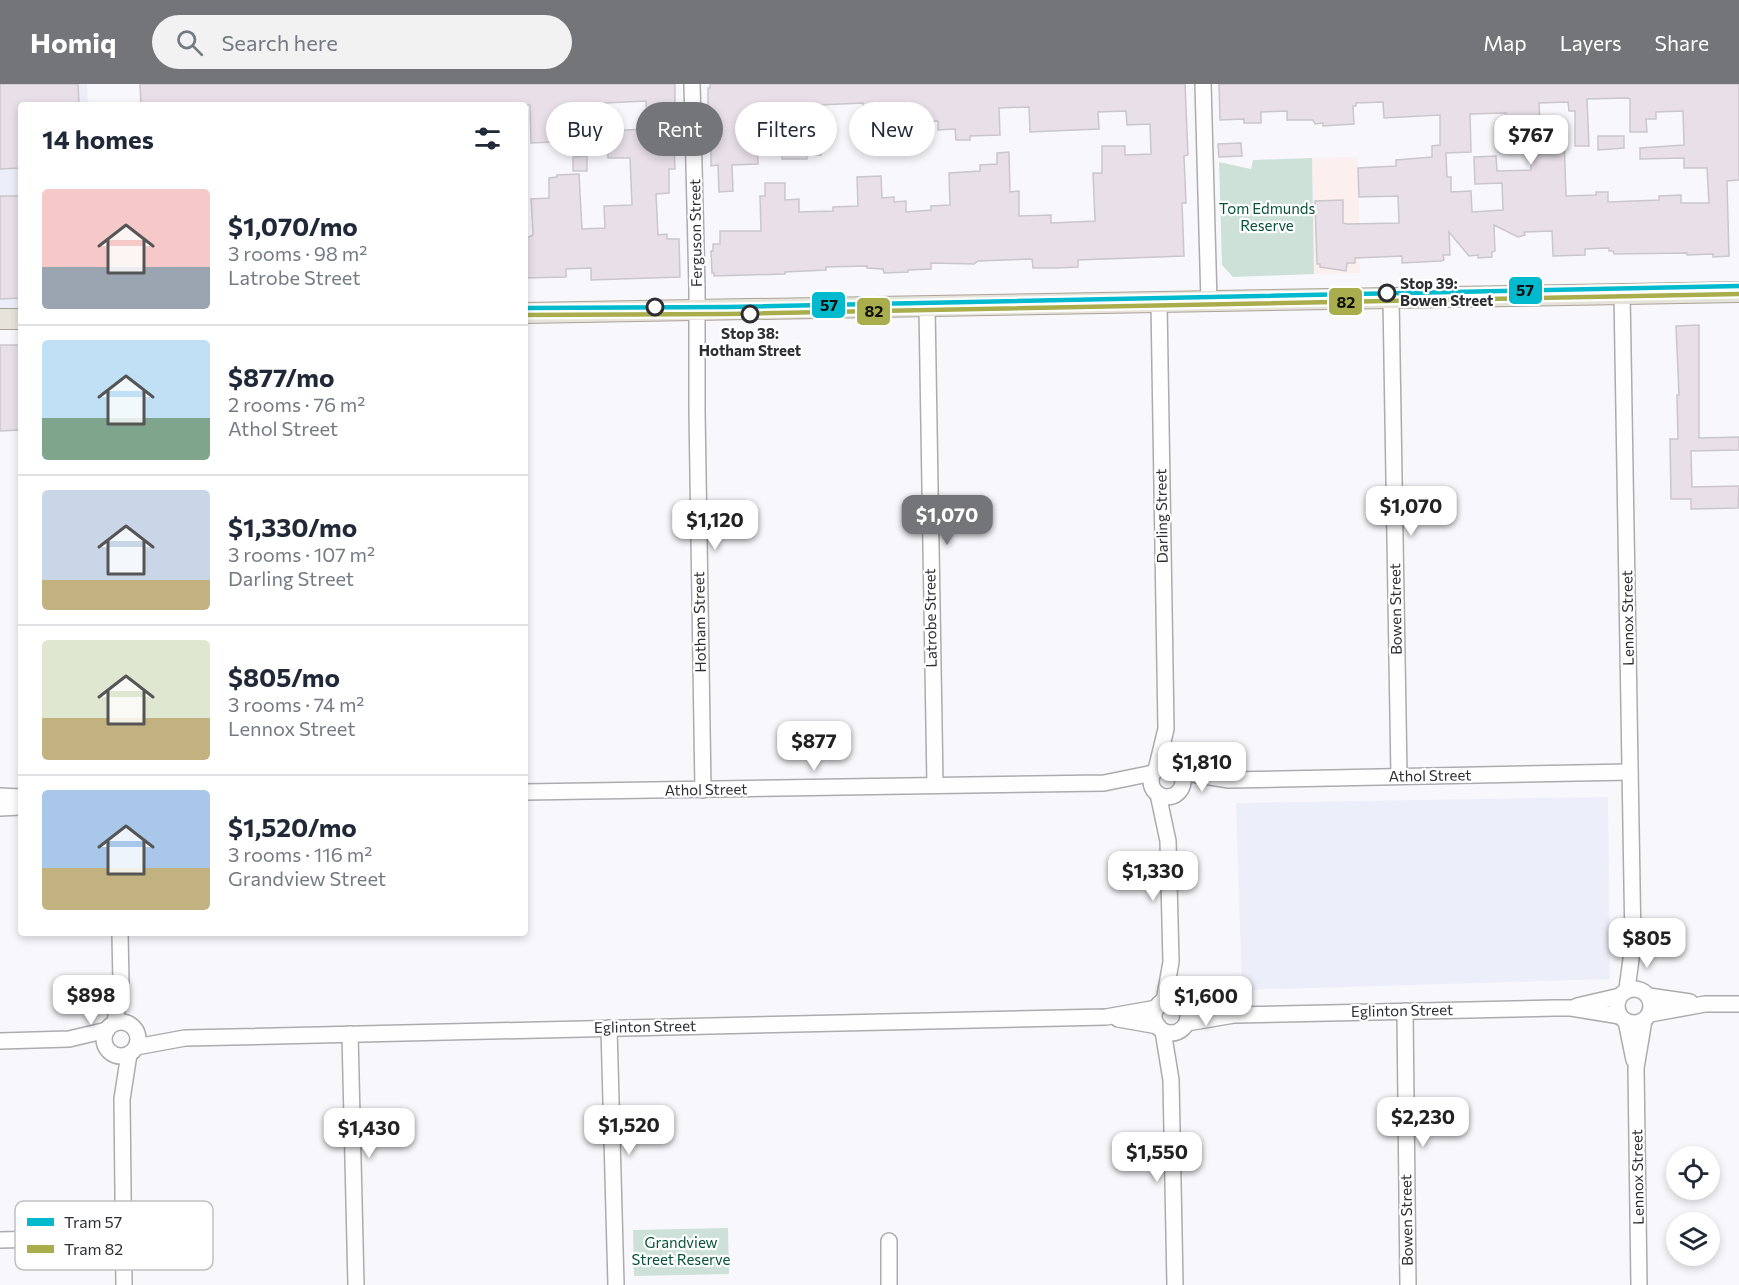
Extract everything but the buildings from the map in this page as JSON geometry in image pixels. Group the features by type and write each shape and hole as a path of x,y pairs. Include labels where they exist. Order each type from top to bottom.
{"main road":[{"path":"528,313 1739,292"}],"street":[{"name":"Ferguson Street","path":"692,84 697,311"},
{"path":"1203,84 1209,302"},
{"name":"Lennox Street","path":"1622,293 1635,993"},
{"name":"Bowen Street","path":"1391,298 1399,776"},
{"name":"Darling Street","path":"1155,771 1166,729 1159,303"},
{"name":"Latrobe Street","path":"927,307 935,785"},
{"name":"Hotham Street","path":"697,311 696,388 703,790"},
{"name":"Darling Street","path":"1166,729 1179,771"},
{"path":"1168,841 1178,793 1183,781 1179,771 1165,766 1155,771 1151,782 1156,792 1168,841 1171,1004"},
{"name":"Athol Street","path":"1104,783 1155,771"},
{"name":"Athol Street","path":"1179,771 1229,780 1630,772"},
{"name":"Athol Street","path":"1178,793 1229,780"},
{"name":"Athol Street","path":"528,792 1104,783 1156,792"},
{"path":"1156,792 1167,797 1178,793"},
{"path":"0,796 18,797"},
{"path":"0,808 18,807"},
{"path":"120,936 122,1027 138,1042 121,1050"},
{"path":"1635,993 1652,1005 1647,1017 1635,1023 1623,1019 1617,1006 1635,993"},
{"name":"Eglinton Street","path":"69,1039 121,1050 185,1038 1106,1017 1171,1004 1234,1014 1571,1008 1635,993 1705,1004 1739,1004"},
{"path":"1171,1004 1188,1014 1172,1080"},
{"path":"1171,1004 1155,1017 1161,1028 1172,1080 1175,1285"},
{"name":"Eglinton Street","path":"1647,1017 1705,1004"},
{"name":"Eglinton Street","path":"1571,1008 1623,1019"},
{"name":"Bowen Street","path":"1405,1011 1408,1285"},
{"name":"Eglinton Street","path":"1183,1027 1234,1014"},
{"name":"Eglinton Street","path":"1106,1017 1161,1028"},
{"name":"Lennox Street","path":"1639,1285 1636,1068 1647,1017"},
{"name":"Lennox Street","path":"1623,1019 1636,1068"},
{"path":"121,1050 104,1041 122,1027"},
{"name":"Eglinton Street","path":"0,1041 69,1039 122,1027 185,1038"},
{"path":"1161,1028 1174,1033 1183,1027"},
{"path":"609,1028 616,1285"},
{"path":"350,1034 356,1285"},
{"path":"121,1050 123,1201"},
{"path":"0,1240 15,1240"},
{"path":"888,1241 889,1285"},
{"path":"124,1270 124,1285"}],"shaded area":[{"path":"0,84 87,84 88,102 18,102 18,310 0,310"},
{"path":"1358,157 1360,273 1314,274 1312,158"},
{"path":"1608,797 1610,979 1242,990 1236,803"}],"green space":[{"name":"Tom Edmunds Reserve","path":"1312,158 1314,274 1233,277 1222,265 1219,162 1251,169 1253,160"},
{"name":"Grandview Street Reserve","path":"728,1228 729,1274 634,1276 633,1230"}],"tram line":[{"name":"57","path":"528,308 728,307 1739,286"},
{"name":"82","path":"528,315 728,314 1739,294"}],"place":[{"name":"Stop 39: Bowen Street","path":"1387,293"},
{"name":"Stop 38: Hotham Street","path":"750,314"}]}
